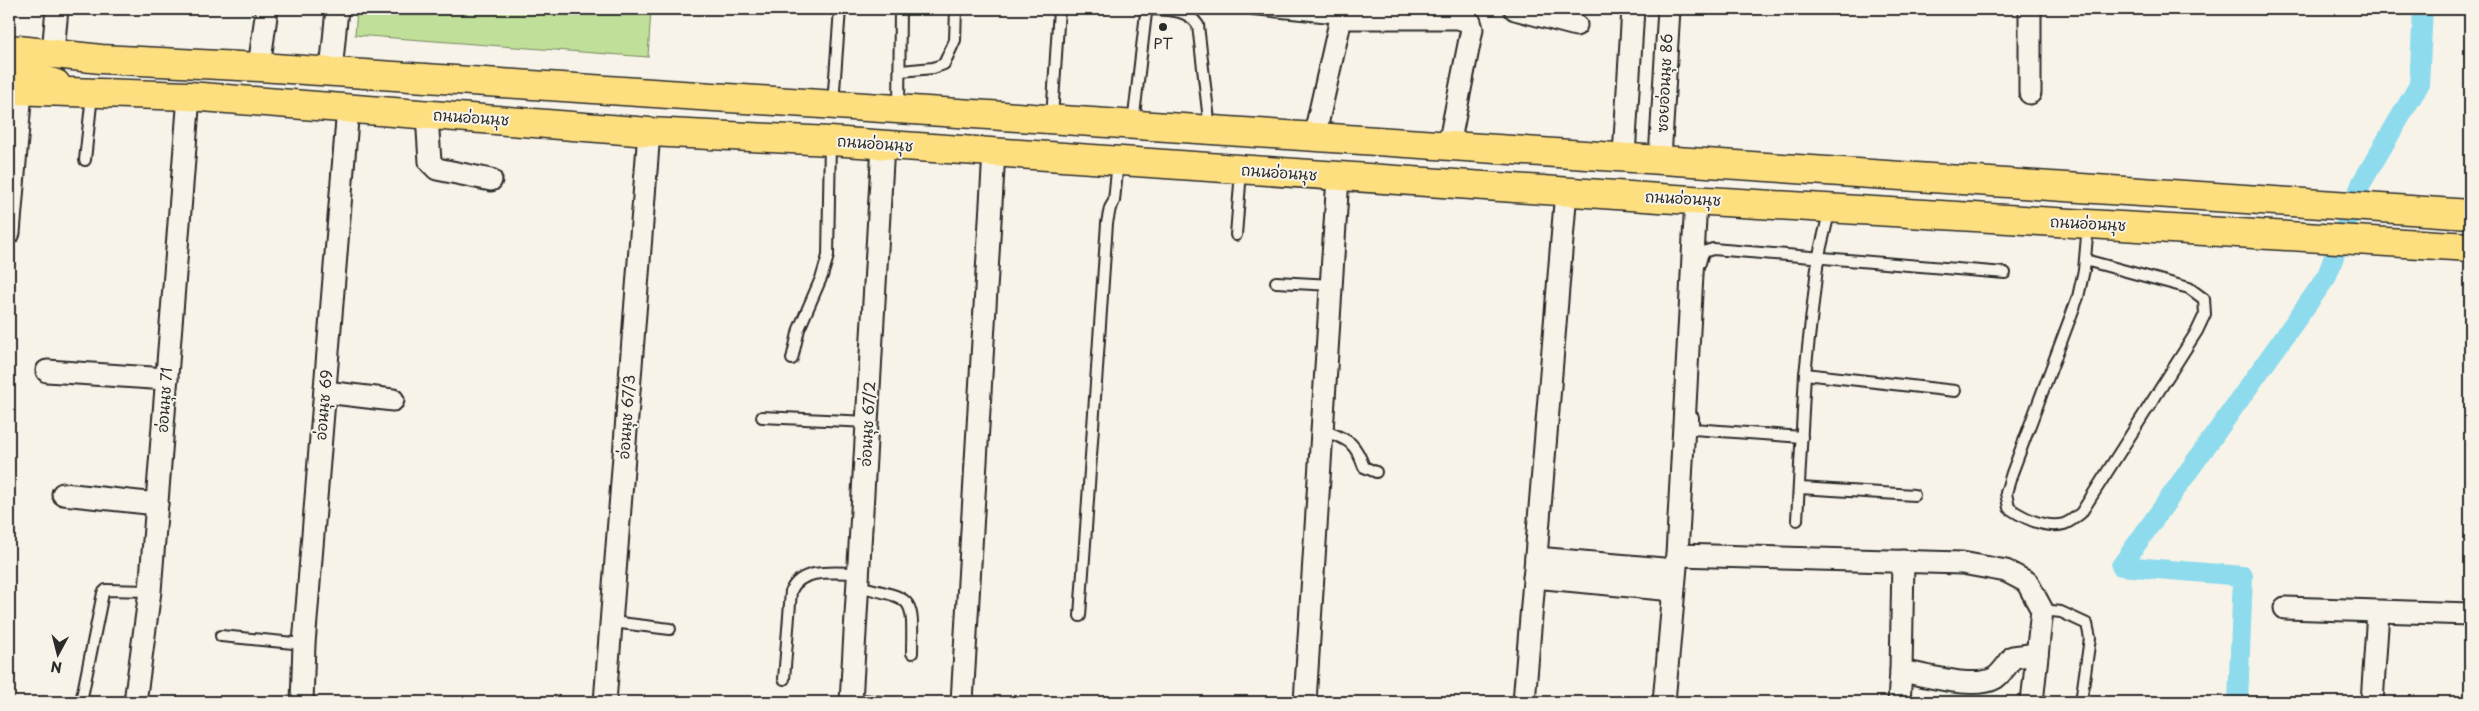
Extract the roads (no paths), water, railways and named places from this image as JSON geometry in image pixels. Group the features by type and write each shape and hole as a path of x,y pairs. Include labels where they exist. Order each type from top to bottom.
{"main road":[{"path":"9,49 53,52 101,59 259,67 1314,138 1624,155 2460,213"},
{"path":"12,79 101,59"},
{"name":"ถนนอ่อนนุช","path":"12,79 90,95 189,96 649,132 830,141 1659,198 2458,246"},
{"path":"1624,155 1624,195"},
{"path":"1659,198 1660,158"}],"street":[{"path":"53,52 57,9"},
{"path":"259,67 264,9"},
{"path":"331,72 337,9"},
{"path":"1515,9 1576,25"},
{"path":"1624,155 1633,9"},
{"name":"ซอยอ่อนนุช 86","path":"1660,158 1669,9"},
{"path":"2030,9 2030,93"},
{"path":"1314,138 1340,14 1458,18 1472,15 1472,29 1449,145"},
{"path":"9,233 12,79"},
{"name":"อ่อนนุช 71","path":"135,702 150,591 189,96"},
{"name":"อ่อนนุช 69","path":"302,702 304,644 348,108"},
{"path":"427,115 430,162 437,169 491,180"},
{"name":"อ่อนนุช 67/3","path":"605,702 649,132"},
{"name":"อ่อนนุช 67/2","path":"852,701 883,145"},
{"path":"962,702 994,152"},
{"path":"1305,702 1338,177"},
{"path":"1524,702 1566,191"},
{"path":"1664,702 1675,572 1696,200"},
{"path":"47,371 167,379"},
{"path":"325,392 393,400"},
{"path":"63,494 157,504"},
{"path":"1535,568 1675,572 1903,561 1962,563 2006,571 2026,582 2042,610 2032,702"},
{"path":"1900,702 1903,561"},
{"path":"2285,608 2470,614"},
{"path":"2372,702 2378,612"},
{"path":"1901,671 1967,682 1983,682 1994,678 2013,657 2038,654"}],"lane":[{"path":"833,105 840,9"},
{"path":"898,109 901,71 900,9"},
{"path":"901,71 933,68 944,64 954,40 956,9"},
{"path":"1052,119 1059,9"},
{"path":"1133,125 1148,9 1179,11 1193,18 1198,25 1210,131"},
{"path":"1253,9 1340,14"},
{"path":"85,160 90,95"},
{"path":"792,358 799,329 822,276 828,256 830,141"},
{"path":"1080,616 1107,223 1110,208 1114,201 1118,160"},
{"path":"1236,235 1241,170"},
{"path":"1796,520 1800,488 1806,374 1818,259 1831,208"},
{"path":"2085,260 2189,288 2204,300 2205,314 2197,331 2081,513 2066,524 2053,526 2023,517 2009,508 2006,493 2078,297 2085,260 2088,224"},
{"path":"1802,437 1693,429 1700,259 1702,252 1712,249 2005,273"},
{"path":"1276,282 1332,285"},
{"path":"1806,374 1955,391"},
{"path":"762,417 868,422"},
{"path":"1323,430 1345,439 1356,447 1364,466 1376,472"},
{"path":"1800,488 1914,495"},
{"path":"784,679 791,591 794,584 812,574 859,579 908,602 913,614 912,653"},
{"path":"82,702 103,593 106,590 150,591"},
{"path":"2042,610 2061,612 2087,624 2090,638 2082,702"},
{"path":"612,622 670,629"},
{"path":"220,636 304,644"},
{"path":"852,701 881,702"}],"waterway":[{"path":"2238,702 2243,576 2121,566 2326,278 2362,182 2419,85 2423,9"}],"place":[{"name":"PT","path":"1163,27"}]}
